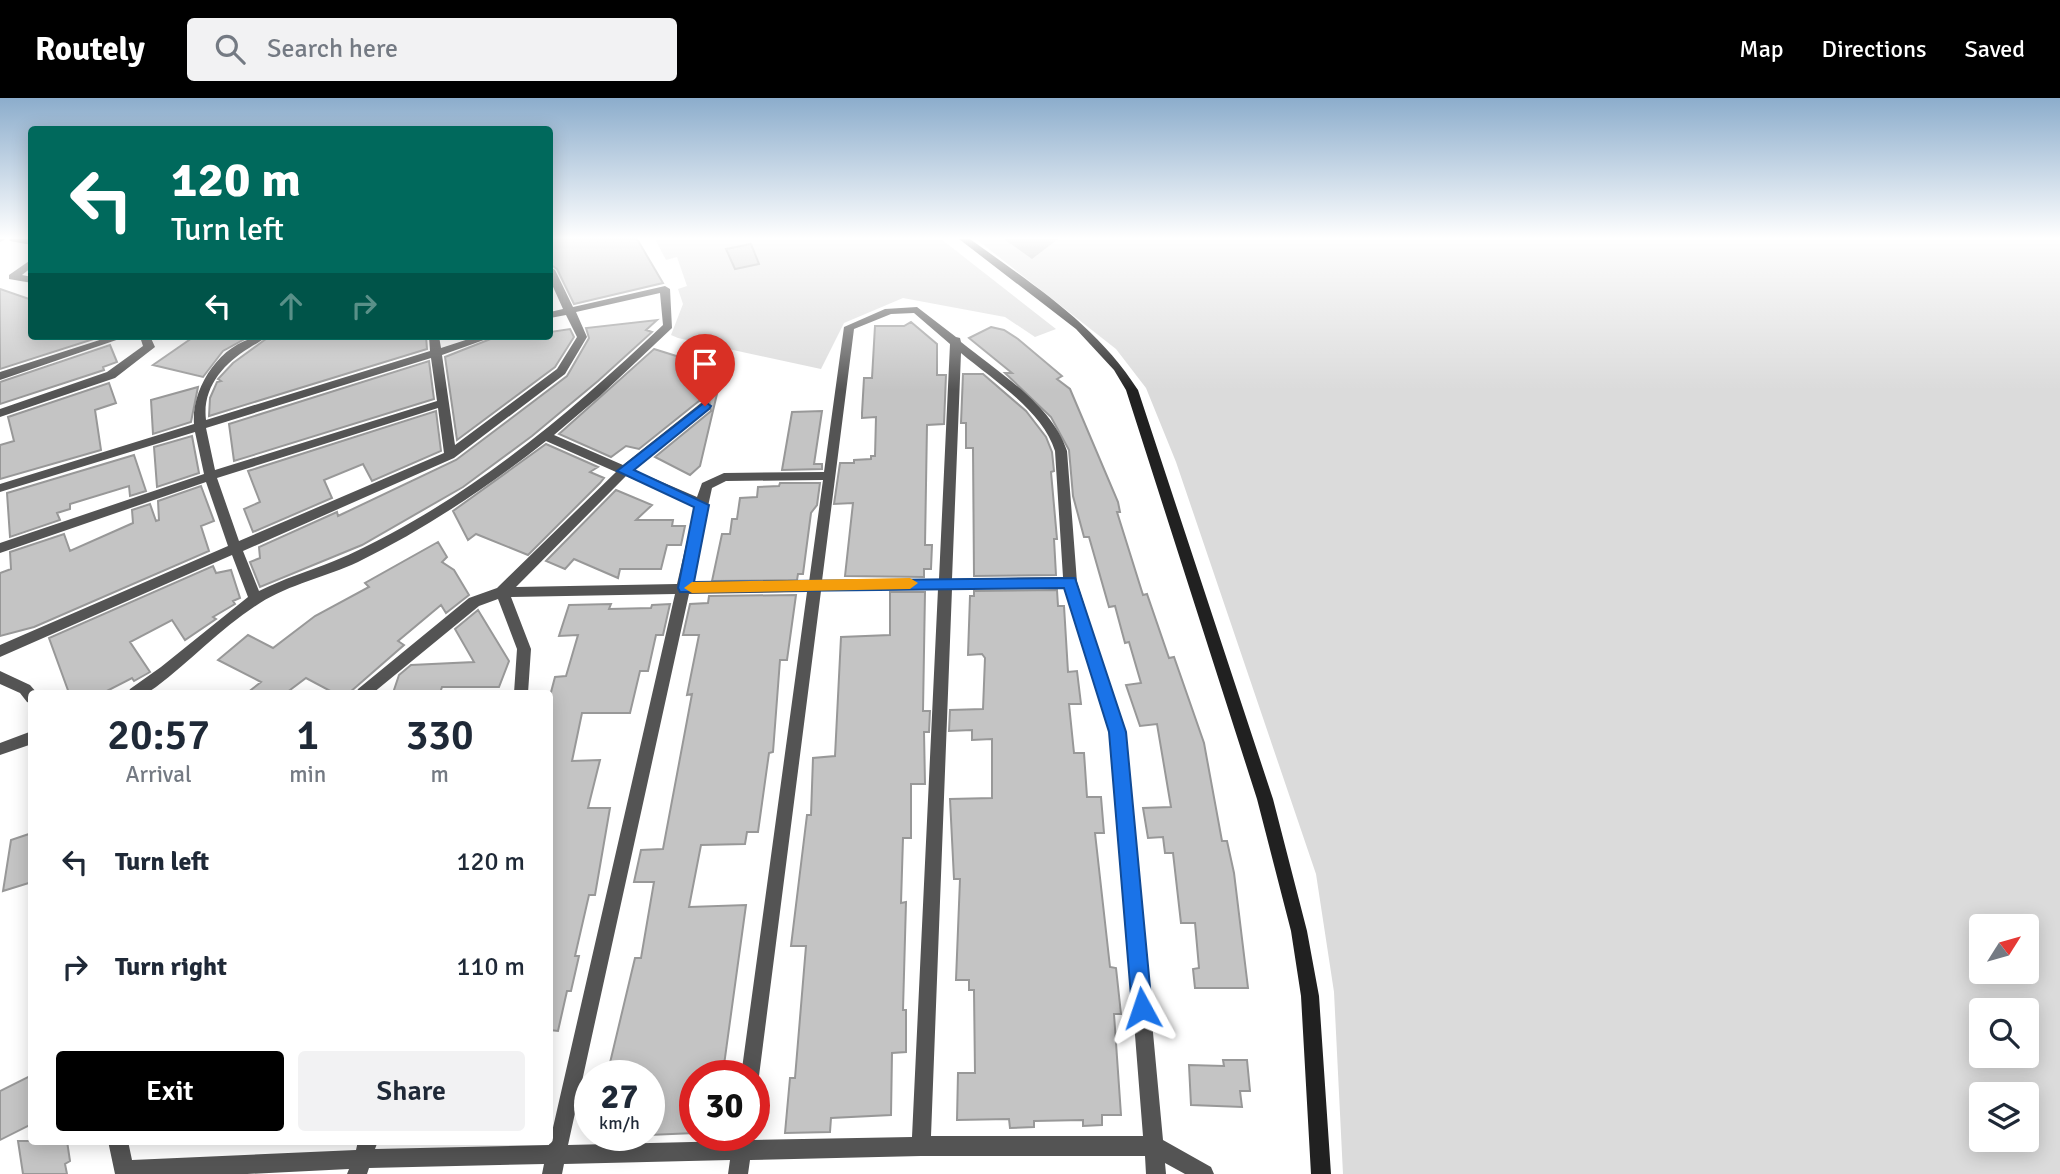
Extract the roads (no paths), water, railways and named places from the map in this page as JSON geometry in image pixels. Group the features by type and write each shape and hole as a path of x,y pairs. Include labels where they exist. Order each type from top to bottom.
{"street":[{"path":"0,651 450,455 561,371 582,337 560,289"},
{"path":"553,315 664,289"},
{"path":"139,690 256,599 354,558 460,499 545,436 606,388 668,326 665,289"},
{"path":"1028,289 1096,342 1116,365 1132,390 1283,862 1310,996 1321,1174"},
{"path":"752,1060 849,327 889,311 905,309 925,314 956,340 1037,411 1056,436 1064,466 1070,582 1118,732 1156,1174"},
{"path":"0,376 111,340"},
{"path":"0,413 111,375 149,347 147,340"},
{"path":"254,340 245,344 210,379 201,396 199,428 211,476 256,599"},
{"path":"435,340 450,455"},
{"path":"0,488 477,340"},
{"path":"921,1146 943,583 956,340"},
{"path":"0,548 211,476 442,403"},
{"path":"502,592 624,471 705,406"},
{"path":"545,436 702,505"},
{"path":"554,1165 686,588 706,486 724,478 829,476"},
{"path":"367,690 474,602 502,592 1070,582"},
{"path":"502,592 524,649 521,690"},
{"path":"0,677 28,693"},
{"path":"0,748 28,738"},
{"path":"770,1144 1154,1146 1204,1174"},
{"path":"119,1145 124,1172 362,1158 554,1165 679,1151"},
{"path":"738,1174 741,1151"}]}
